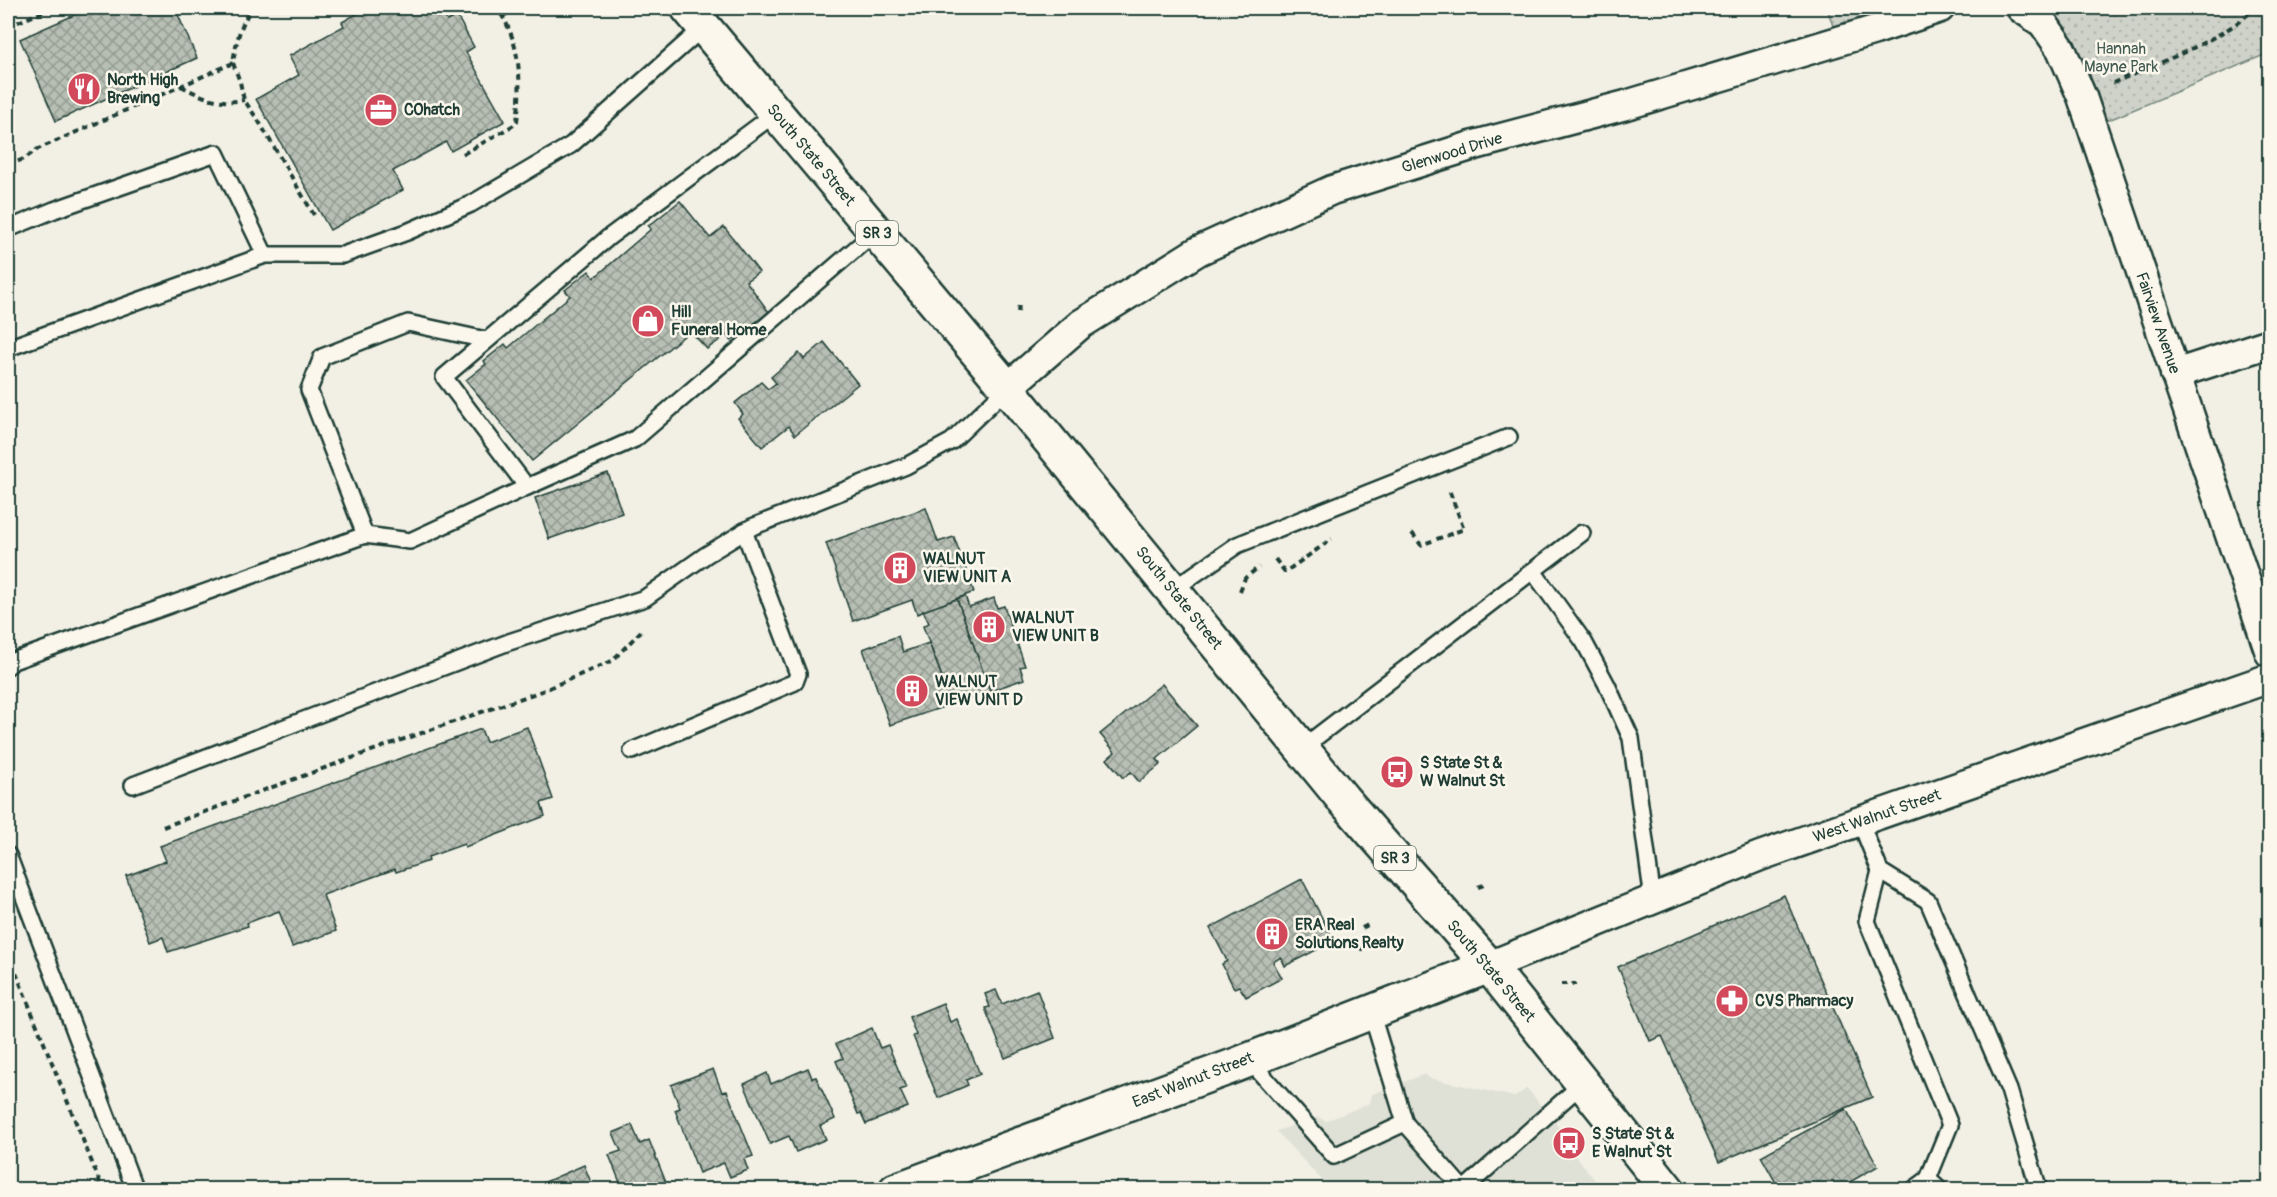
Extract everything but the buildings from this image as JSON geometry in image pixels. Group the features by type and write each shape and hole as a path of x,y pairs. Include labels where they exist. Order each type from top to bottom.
{"main road":[{"name":"South State Street","path":"697,17 1007,388 1302,748 1489,966 1668,1190"},
{"name":"East Walnut Street","path":"896,1190 1249,1060 1489,966"}],"street":[{"name":"Glenwood Drive","path":"1007,388 1081,324 1198,251 1332,190 1471,146 1638,102 1940,8"},
{"name":"Fairview Avenue","path":"2021,8 2043,23 2061,49 2082,97 2270,653"},
{"path":"2175,374 2270,343"},
{"name":"West Walnut Street","path":"1489,966 1760,856 2270,678"}],"lane":[{"path":"8,348 265,255 343,255 407,232 471,204 571,146 697,17"},
{"path":"527,487 444,377 609,237 776,113"},
{"path":"8,229 54,210 216,153 265,255"},
{"path":"8,666 13,661 365,535 410,541 635,439 875,232"},
{"path":"365,535 309,390 322,357 408,323 486,340"},
{"path":"133,785 509,642 645,598 744,531 906,466 952,441 1007,388"},
{"path":"1172,590 1237,545 1509,437"},
{"path":"632,751 795,682 798,674 744,531"},
{"path":"1302,748 1582,533"},
{"path":"1533,571 1584,642 1631,738 1653,900"},
{"path":"1860,822 1880,871 1928,902 2008,1090 2039,1190"},
{"path":"8,855 135,1190"},
{"path":"1880,871 1867,921 1950,1125 1934,1184 1914,1190"},
{"path":"1371,1012 1405,1124 1462,1189 1582,1084"},
{"path":"1249,1060 1334,1156 1405,1124"}],"path":[{"path":"8,26 53,8"},
{"path":"252,8 243,20 236,41 233,63 244,100 314,215"},
{"path":"463,154 514,125 517,121 520,78 512,35 497,8"},
{"path":"503,16 517,8"},
{"path":"2082,97 2197,45 2246,17 2254,8"},
{"path":"8,165 24,159 38,149 233,63"},
{"path":"181,86 206,99 225,103 244,100"},
{"path":"1018,312 1019,305"},
{"path":"1412,533 1421,545 1464,529 1449,488 1438,492"},
{"path":"1280,552 1273,557 1286,572 1333,538"},
{"path":"1240,591 1245,578 1263,564"},
{"path":"163,827 542,691 612,661 650,622"},
{"path":"1478,888 1484,885"},
{"path":"1362,928 1368,925"},
{"path":"8,953 103,1190"},
{"path":"1561,984 1576,984"}],"shaded area":[{"path":"1425,1074 1429,1078 1515,1097 1527,1088 1565,1135 1565,1142 1602,1189 1330,1189 1276,1131 1318,1117 1326,1121 1370,1103 1372,1094"}],"green space":[{"path":"1827,8 1940,8 1838,41"},
{"name":"Hannah Mayne Park","path":"2021,8 2269,8 2269,53 2092,127"}],"place":[{"name":"North High Brewing","path":"84,89"},
{"name":"COhatch","path":"381,110"},
{"name":"Hill Funeral Home","path":"648,321"},
{"name":"WALNUT VIEW UNIT A","path":"900,568"},
{"name":"WALNUT VIEW UNIT B","path":"989,627"},
{"name":"WALNUT VIEW UNIT D","path":"912,691"},
{"name":"S State St & W Walnut St","path":"1397,772"},
{"name":"ERA Real Solutions Realty","path":"1272,934"},
{"name":"CVS Pharmacy","path":"1732,1001"},
{"name":"S State St & E Walnut St","path":"1569,1143"}]}
